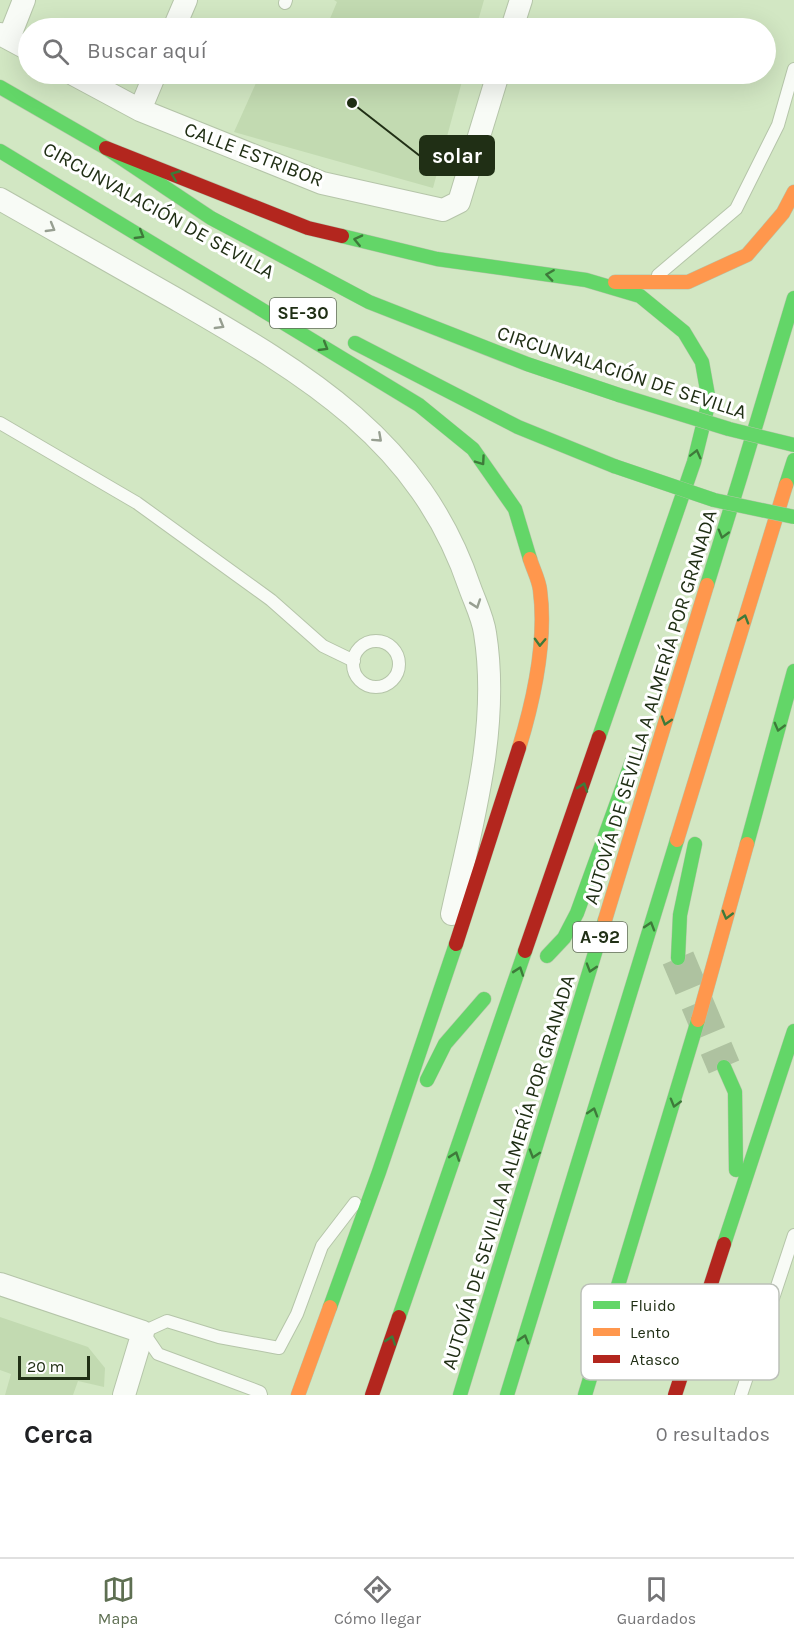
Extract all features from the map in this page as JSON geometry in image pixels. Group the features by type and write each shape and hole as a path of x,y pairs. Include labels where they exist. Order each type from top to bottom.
{"main road":[{"name":"CIRCUNVALACIÓN DE SEVILLA","path":"0,87 106,148 211,218 369,302 527,364 619,396 729,429 794,445"},
{"name":"CIRCUNVALACIÓN DE SEVILLA","path":"0,144 180,244"},
{"path":"106,148 308,228 437,259 586,280 687,282 747,255 783,213 794,192"},
{"path":"0,151 419,405 473,449 515,509 540,590 540,646 532,705 503,804 379,1172 297,1395"},
{"path":"372,1395 665,550 694,462 709,401 702,362 684,332 640,296 586,280"},
{"name":"AUTOVÍA DE SEVILLA A ALMERÍA POR GRANADA","path":"460,1395 794,298"},
{"name":"SE-30","path":"341,334 518,427 614,466 714,500 794,517"},
{"name":"A-92","path":"507,1395 794,460"},
{"path":"667,666 716,557"},
{"path":"704,800 733,655"},
{"path":"622,1284 689,1054 794,671"},
{"path":"547,956 564,938 577,913 639,744"},
{"path":"678,958 680,915 697,834"},
{"path":"379,1172 445,1044 484,999"},
{"path":"710,1284 794,1031"},
{"path":"724,1067 735,1092 737,1130 735,1205"},
{"path":"585,1395 590,1380"},
{"path":"675,1395 680,1380"}],"street":[{"path":"18,44 4,36 24,0"},
{"path":"178,18 186,0"},
{"path":"515,18 521,0"},
{"name":"CALLE ESTRIBOR","path":"92,84 140,110 322,183 443,210 459,202 495,84"},
{"path":"140,110 151,84"},
{"path":"0,199 269,353 325,392 384,444 428,497 461,560 485,632 489,712 479,792 448,933 379,1172"},
{"path":"0,1284 143,1332 124,1395"}],"lane":[{"path":"648,283 736,209 778,125 794,69"},
{"path":"0,423 137,503 271,600 323,645 354,661"},
{"path":"261,1395 260,1392 158,1354 143,1332 167,1321 219,1337 279,1348 297,1314 322,1246 379,1172"},
{"path":"778,1284 794,1235"},
{"path":"741,1395 746,1380"}],"green space":[{"path":"334,0 484,0 479,18 330,18 337,2"},
{"path":"256,84 461,84 433,188 234,132"},
{"path":"0,1317 88,1347 105,1368 104,1387 78,1381 73,1395 5,1395 11,1374 0,1370"}],"tunnel":[{"path":"678,958 724,1067"}],"traffic: fast":[{"path":"0,87 106,148 211,218 369,302 527,364 619,395"},
{"path":"0,151 419,405 473,449 515,509 530,559"},
{"path":"342,236 437,259 586,280 640,296 684,332 702,362 709,401 694,462 599,737"},
{"path":"740,478 794,298"},
{"path":"355,343 518,427 614,466"},
{"path":"619,395 729,429 794,445"},
{"path":"786,485 794,460"},
{"path":"614,466 714,500 794,517"},
{"path":"707,585 740,478"},
{"path":"747,844 794,671"},
{"path":"547,956 564,938 577,913 632,761"},
{"path":"507,1395 677,840"},
{"path":"678,958 680,915 695,844"},
{"path":"460,1395 605,920"},
{"path":"330,1307 379,1172 456,944"},
{"path":"399,1317 525,951"},
{"path":"427,1080 445,1044 484,999"},
{"path":"618,1284 698,1020"},
{"path":"724,1244 794,1031"},
{"path":"724,1067 735,1092 736,1170"},
{"path":"585,1395 590,1380"}],"traffic: slow":[{"path":"615,282 688,282 747,255 783,213 794,192"},
{"path":"677,840 786,485"},
{"path":"519,748 538,670 542,630 539,586 530,559"},
{"path":"605,920 707,585"},
{"path":"698,1020 747,844"},
{"path":"298,1395 330,1307"}],"traffic: jam":[{"path":"106,148 308,228 342,236"},
{"path":"525,951 599,737"},
{"path":"456,944 519,748"},
{"path":"711,1284 724,1244"},
{"path":"372,1395 399,1317"},
{"path":"675,1395 680,1380"}],"place":[{"name":"solar","path":"352,103"}]}
